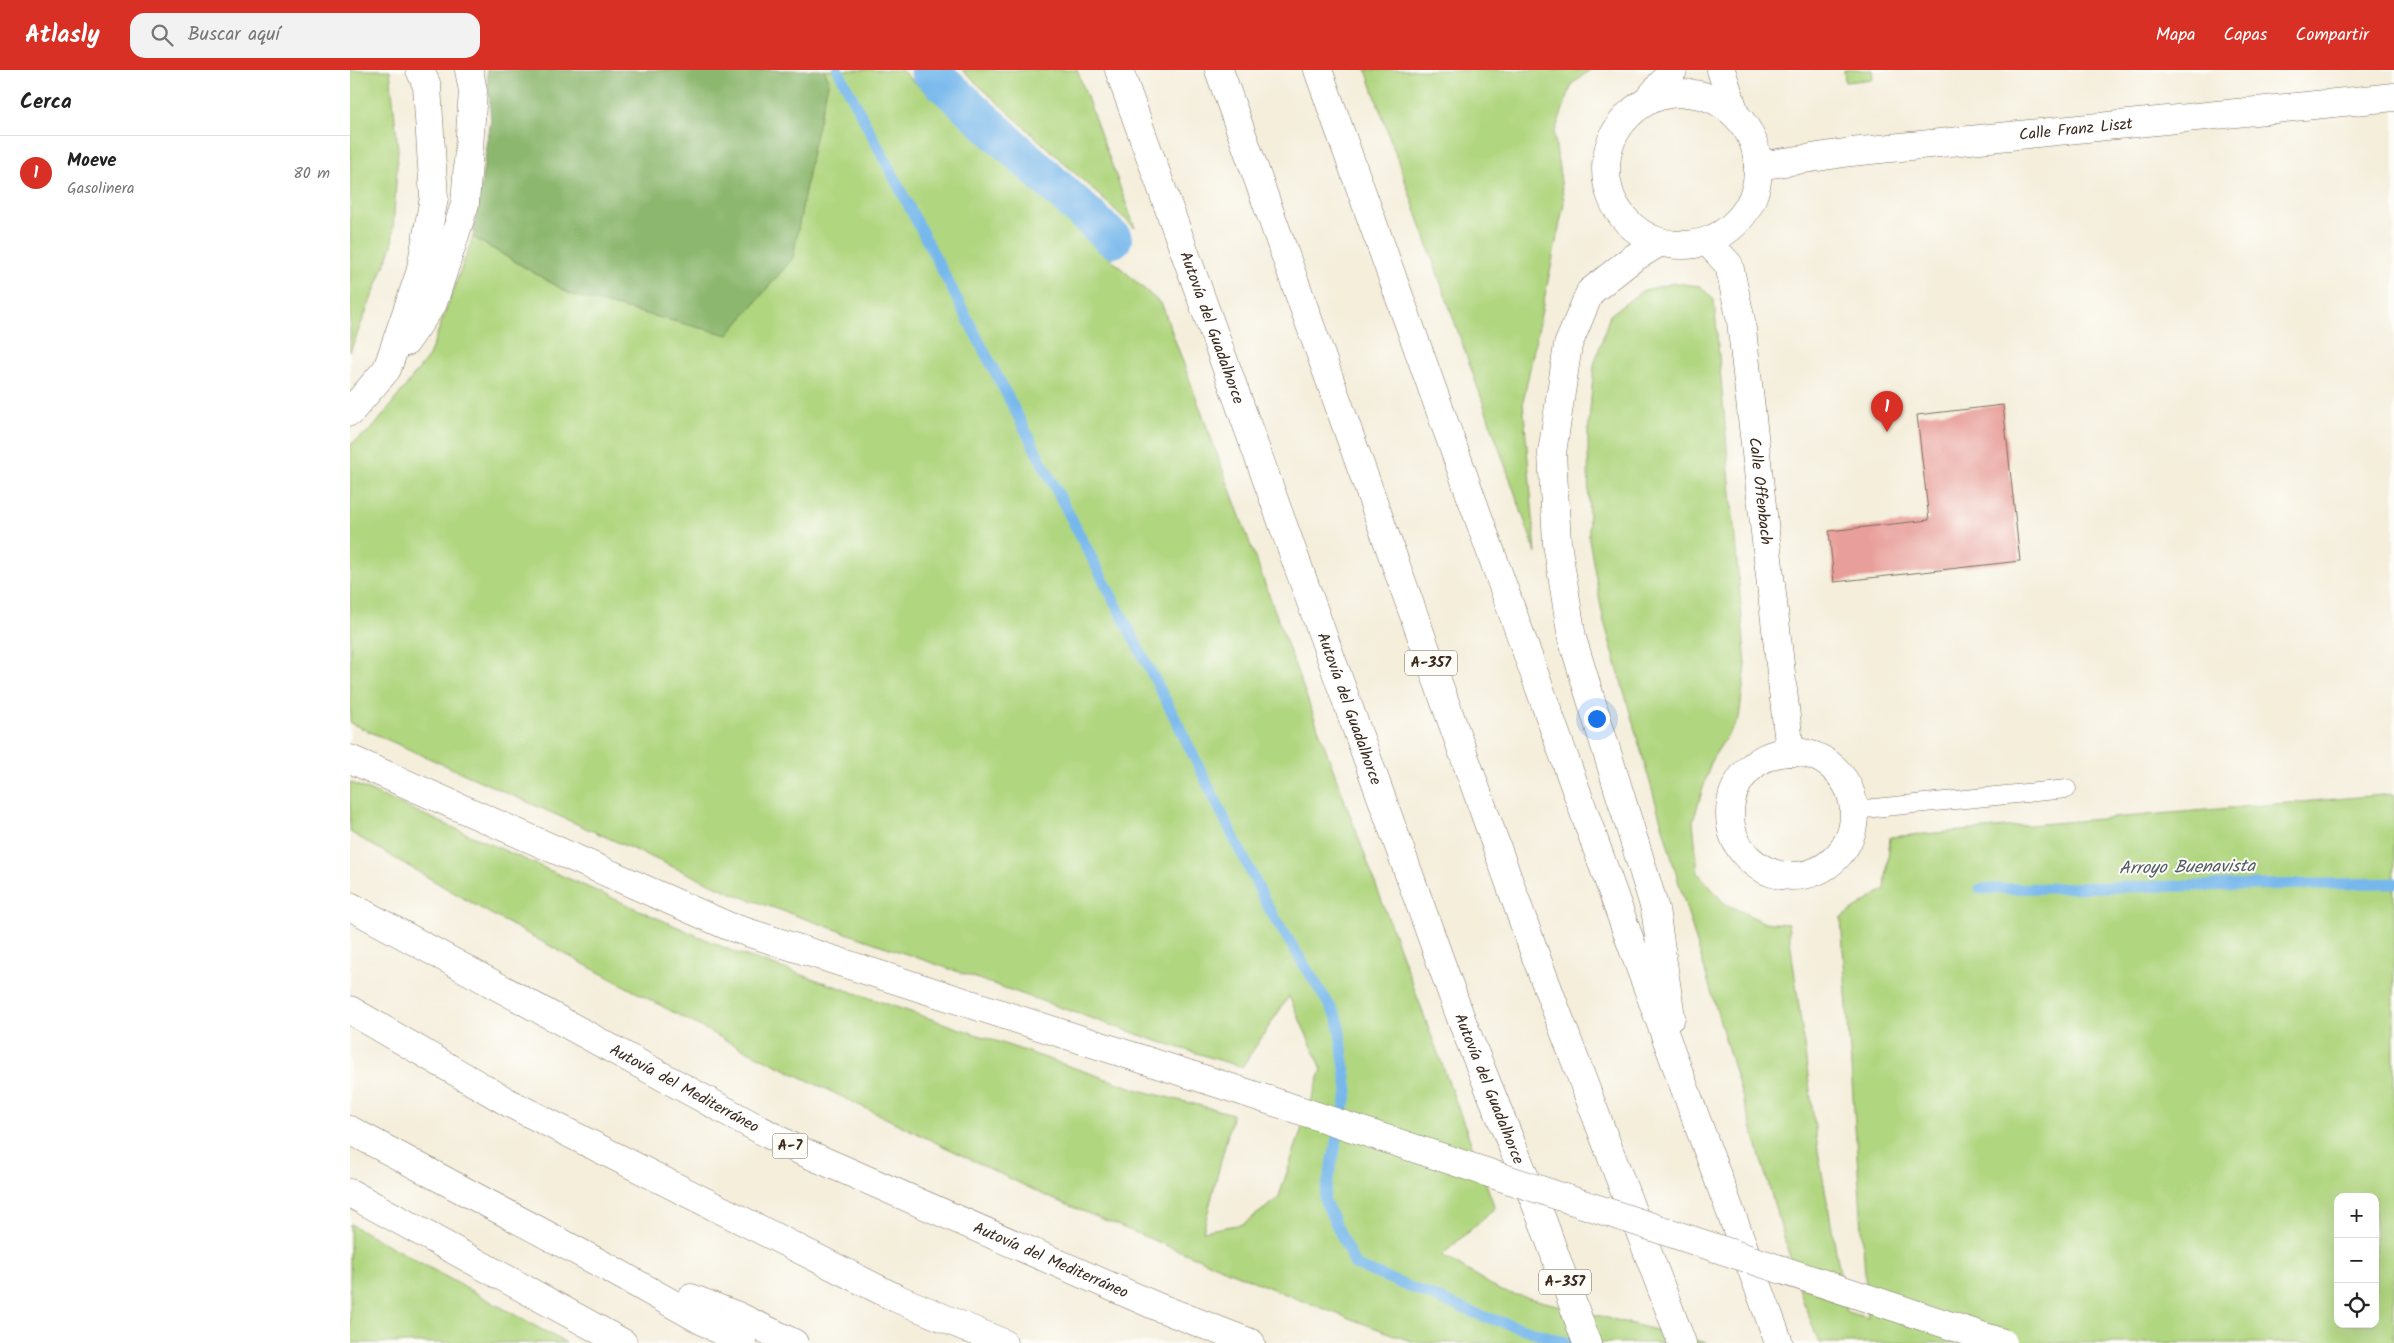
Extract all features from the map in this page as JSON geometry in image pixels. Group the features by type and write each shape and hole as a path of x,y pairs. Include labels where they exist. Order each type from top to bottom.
{"main road":[{"path":"387,369 420,273 434,198 427,86 420,70"},
{"path":"350,412 387,369 433,303 465,204 473,91 469,70"},
{"name":"Autovía del Guadalhorce","path":"1119,70 1463,1024 1543,1222 1587,1343"},
{"name":"A-357","path":"1220,70 1536,957 1650,1254 1682,1343"},
{"path":"1318,70 1681,1078 1779,1343"},
{"path":"1673,70 1648,100 1627,114 1612,136 1606,161 1608,187 1618,211 1636,230 1660,242 1684,245 1707,241 1728,231 1745,211 1755,190 1758,166 1755,147 1735,113 1721,70"},
{"path":"1648,100 1671,93 1694,93 1716,100 1735,113"},
{"name":"Calle Franz Liszt","path":"1758,166 1850,152 2394,97"},
{"name":"Calle Offenbach","path":"1707,241 1729,265 1741,321 1790,752"},
{"path":"1660,242 1632,259 1590,292 1568,344 1552,453 1557,543 1572,638 1654,908 1681,1078"},
{"path":"1790,752 1808,754 1826,762 1840,774 1850,791 1854,810 1852,831 1843,850 1828,865 1809,874 1789,876 1768,871 1751,860 1738,844 1731,824 1731,803 1738,783 1752,767 1769,756 1790,752"},
{"path":"350,760 728,926 1238,1090 2002,1343"},
{"name":"Autovía del Mediterráneo","path":"350,906 792,1147 1158,1307 1251,1343"},
{"path":"350,1010 520,1108 896,1298 1003,1343"},
{"path":"350,1130 607,1267 742,1343"},
{"path":"350,1193 623,1343"},
{"path":"607,1267 738,1316 794,1343"}],"lane":[{"path":"1854,810 2067,789"}],"green space":[{"path":"350,70 390,70 398,150 392,246 350,352"},
{"path":"487,70 824,70 829,80 813,146 793,258 728,335 572,295 473,237 491,120"},
{"path":"824,70 901,70 1162,305 1495,1208 1442,1255 1501,1291 1707,1343 1416,1343 1300,1300 1048,1197 725,1040 489,913 350,832 350,782 732,951 1139,1090 1233,1114 1203,1231 1243,1224 1278,1199 1322,1069 1289,996 1242,1067 1151,1039 734,894 350,723 350,445 373,428 429,356 473,237 572,295 813,146 828,80"},
{"path":"962,70 1077,70 1135,228"},
{"path":"1366,70 1590,70 1572,84 1554,134 1564,203 1523,402 1536,553"},
{"path":"1844,70 1872,70 1873,79 1845,82"},
{"path":"1674,283 1700,286 1714,300 1746,665 1739,718 1712,759 1693,821 1698,873 1724,903 1763,922 1788,924 1818,1151 1847,1312 1868,1318 1841,918 1885,889 1890,837 2394,794 2394,1343 1819,1343 1803,1301 1675,870 1603,618 1589,539 1588,433 1594,365 1610,315 1642,291"},
{"path":"350,1224 566,1343 350,1343"}],"building":[{"path":"2003,405 2020,561 1834,582 1829,531 1929,520 1917,415"}],"waterway":[{"path":"838,70 1175,718 1268,907 1338,1019 1348,1091 1324,1199 1355,1265 1482,1316 1569,1343"},
{"path":"929,70 1113,239"},
{"name":"Arroyo Buenavista","path":"1980,889 2394,883"}],"place":[{"name":"Moeve","path":"1887,432"}]}
